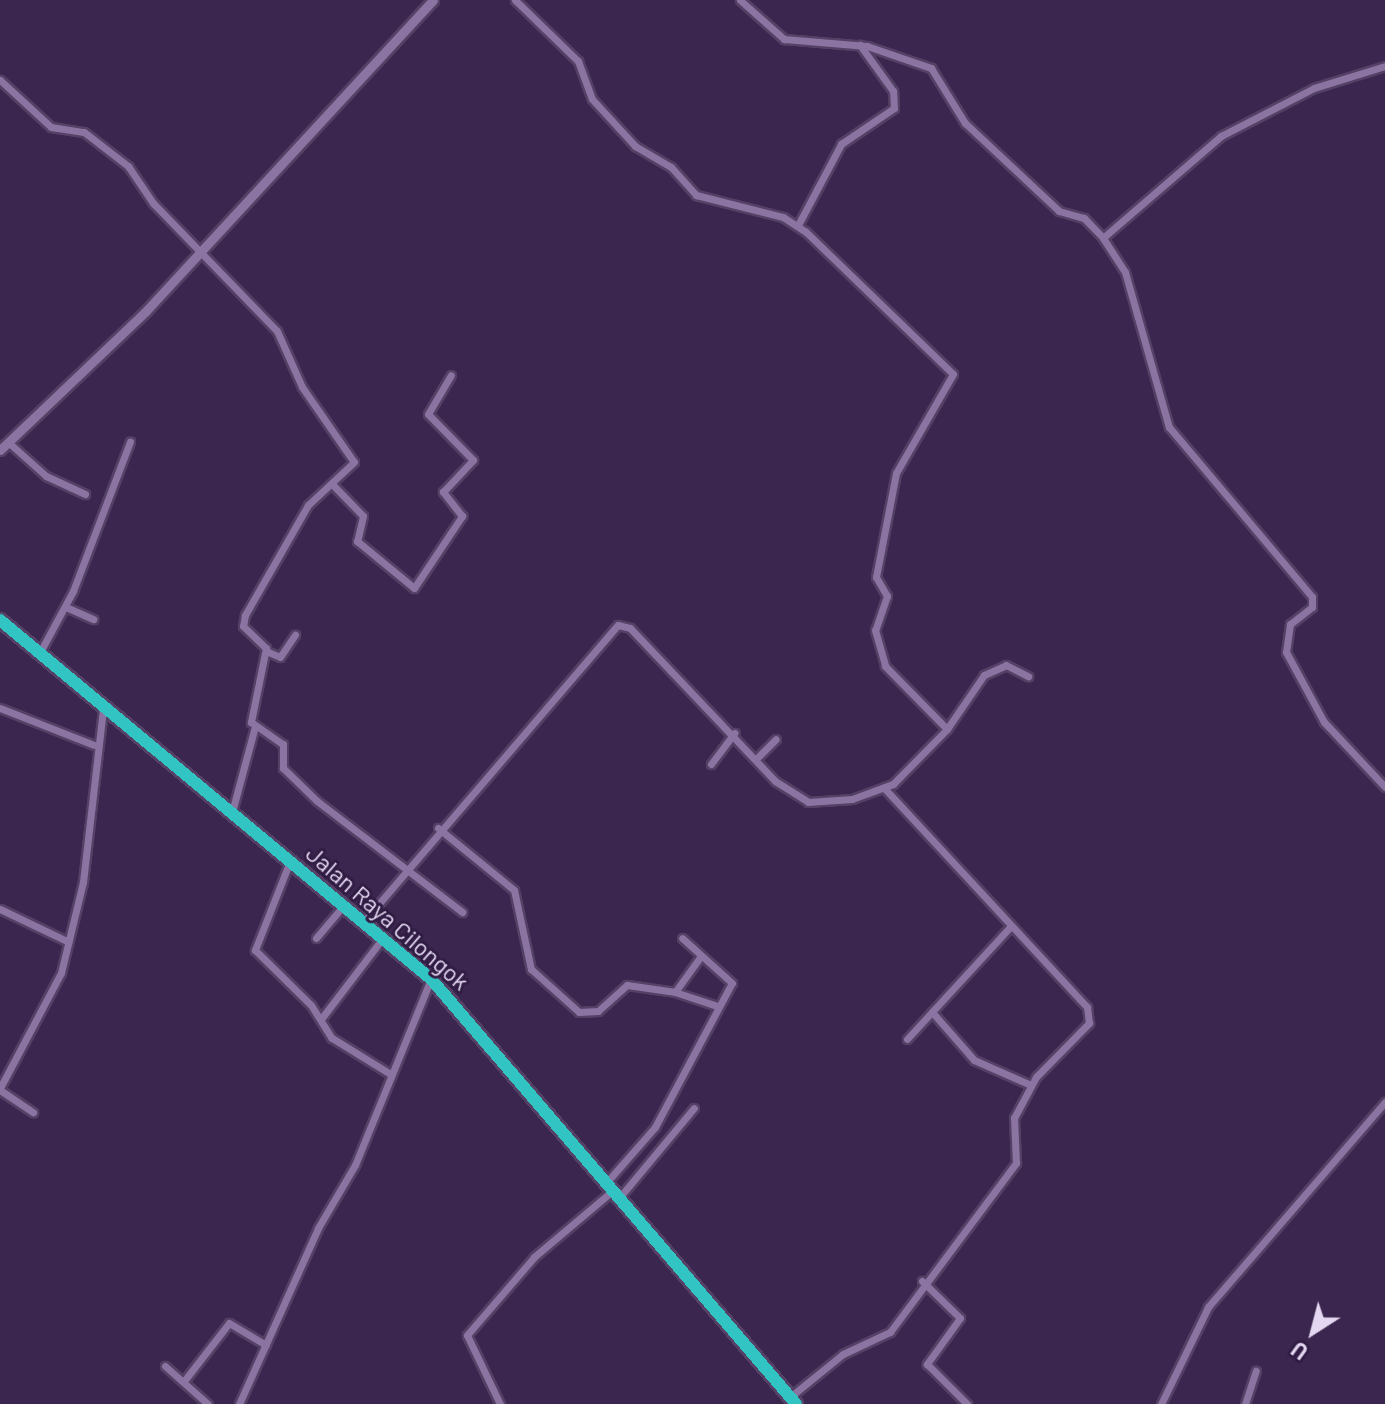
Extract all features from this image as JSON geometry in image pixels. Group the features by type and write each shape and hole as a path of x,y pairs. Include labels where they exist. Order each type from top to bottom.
{"highway":[{"name":"Jalan Raya Cilongok","path":"0,620 38,656 232,812 431,979 793,1401"}],"street":[{"path":"0,450 200,252 433,0"},
{"path":"515,0 578,61 603,115 696,195 798,225 868,285 953,374 896,473 876,577 887,596 875,630 885,666 947,729"},
{"path":"740,0 784,39 860,45 933,70 972,130 1059,211 1084,218 1103,238 1125,272 1169,427 1312,597 1312,607 1290,624 1286,652 1324,722 1385,787"},
{"path":"798,225 841,144 894,108 893,91 860,45"},
{"path":"1103,238 1221,136 1314,88 1385,66"},
{"path":"0,80 51,127 84,132 128,166 200,252 282,337 302,387 354,462 333,485 308,505 245,615 243,626 266,651 280,657 295,635"},
{"path":"333,485 363,516 357,541 414,588 462,516 443,492 473,460 428,414 451,375"},
{"path":"8,442 46,476 85,494"},
{"path":"38,656 66,607 130,442"},
{"path":"66,607 93,619"},
{"path":"364,921 438,828 618,625 630,628 758,757 786,791 808,802 884,788 947,729 964,695 992,668 1028,676"},
{"path":"232,812 255,726 248,707 266,651"},
{"path":"0,708 94,745"},
{"path":"33,1112 0,1089 61,973 83,882 94,745 103,710"},
{"path":"255,726 283,744 281,766 317,801 403,870 462,912"},
{"path":"711,764 734,733"},
{"path":"758,757 776,739"},
{"path":"793,1401 843,1354 890,1332 922,1281 1016,1163 1014,1118 1031,1085 1089,1023 1087,1007 1009,928 884,788"},
{"path":"438,828 514,890 531,969 563,1001 594,1013 623,986 675,992 717,1006"},
{"path":"290,861 255,950 321,1019 332,1038 392,1075"},
{"path":"316,938 343,905"},
{"path":"0,909 69,942"},
{"path":"907,1039 1009,928"},
{"path":"321,1019 383,937"},
{"path":"611,1192 655,1127 732,981 682,938"},
{"path":"675,992 701,956"},
{"path":"239,1404 392,1075 431,979"},
{"path":"932,1012 974,1060 1031,1085"},
{"path":"1161,1404 1208,1307 1385,1102"},
{"path":"500,1404 467,1335 534,1257 611,1192 694,1108"},
{"path":"922,1281 960,1318 927,1364 967,1404"},
{"path":"184,1381 229,1323 266,1345"},
{"path":"165,1366 208,1404"},
{"path":"1245,1404 1256,1371"}]}
